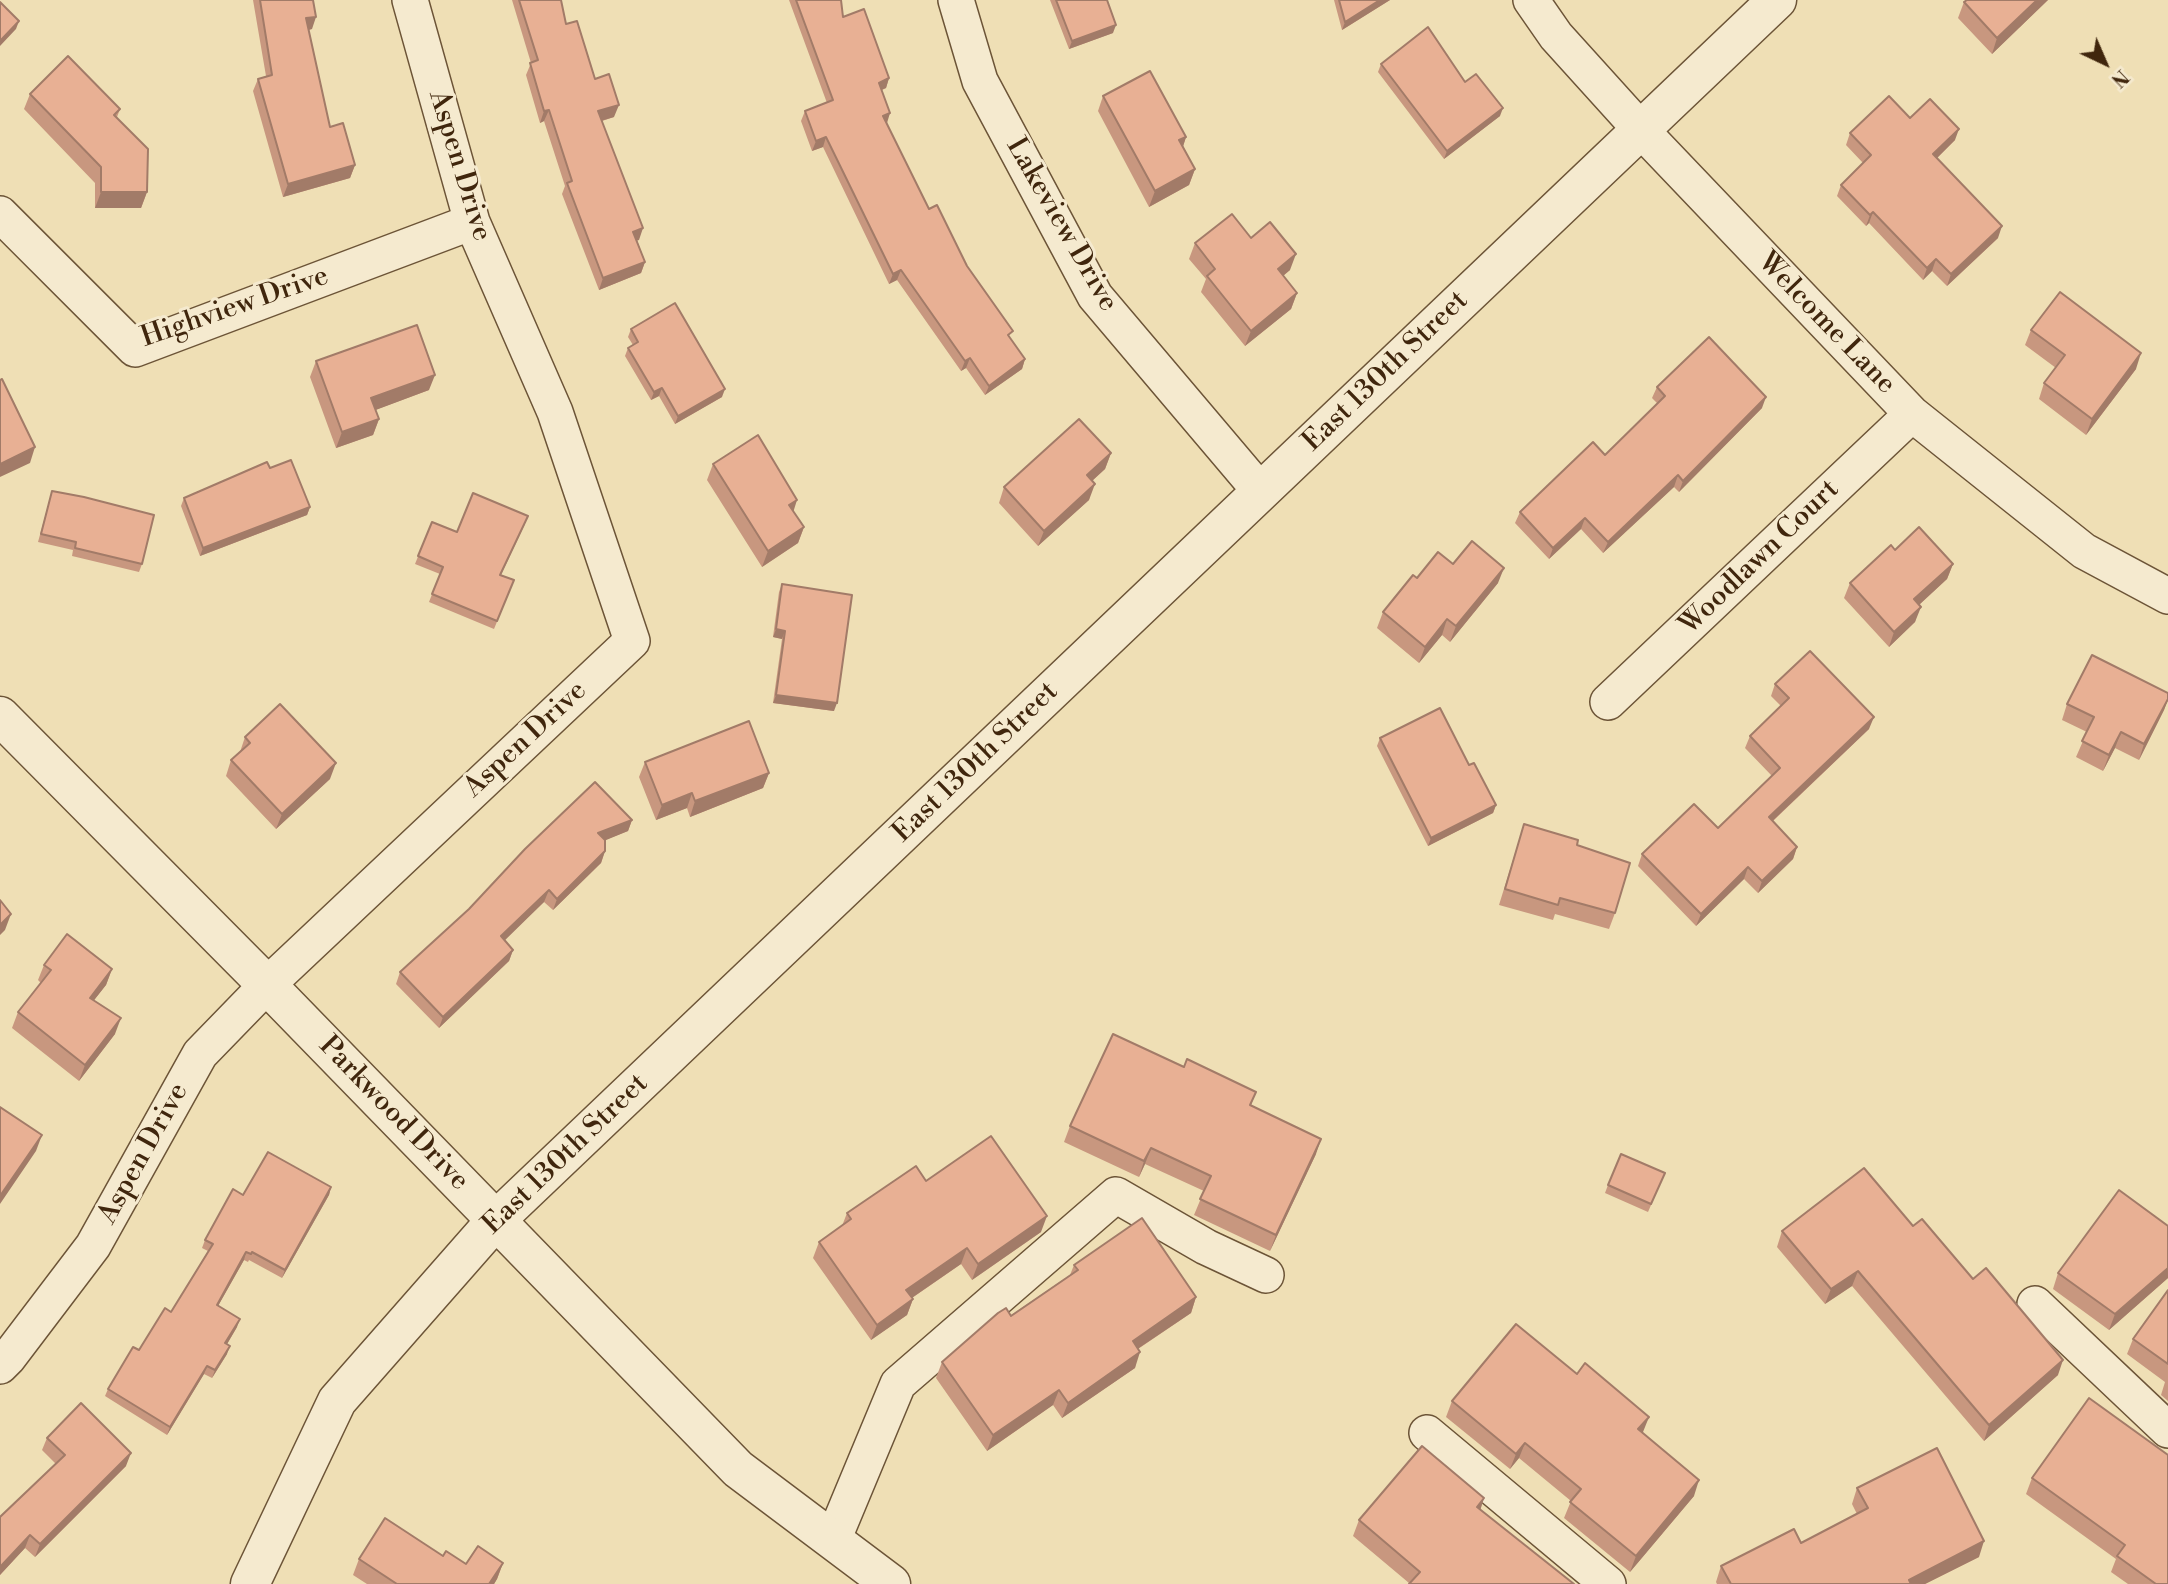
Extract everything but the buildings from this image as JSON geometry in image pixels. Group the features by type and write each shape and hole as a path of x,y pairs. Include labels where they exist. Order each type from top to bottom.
{"street":[{"name":"Aspen Drive","path":"0,1366 93,1246 200,1054 267,985 632,641 555,412 472,222 410,0"},
{"name":"Lakeview Drive","path":"956,0 980,81 1096,296 1261,492"},
{"name":"Welcome Lane","path":"1531,0 1556,36 1641,130 1912,414 2084,551 2168,596"},
{"name":"East 130th Street","path":"250,1584 337,1401 496,1220 1777,0"},
{"name":"Highview Drive","path":"0,214 135,349 472,222"},
{"name":"Woodlawn Court","path":"1608,702 1912,414"},
{"name":"Parkwood Drive","path":"0,716 267,985 738,1469 891,1584"},
{"path":"833,1540 898,1384 1116,1195 1206,1247 1266,1275"},
{"path":"2035,1304 2168,1430"},
{"path":"1427,1433 1608,1584"}]}
